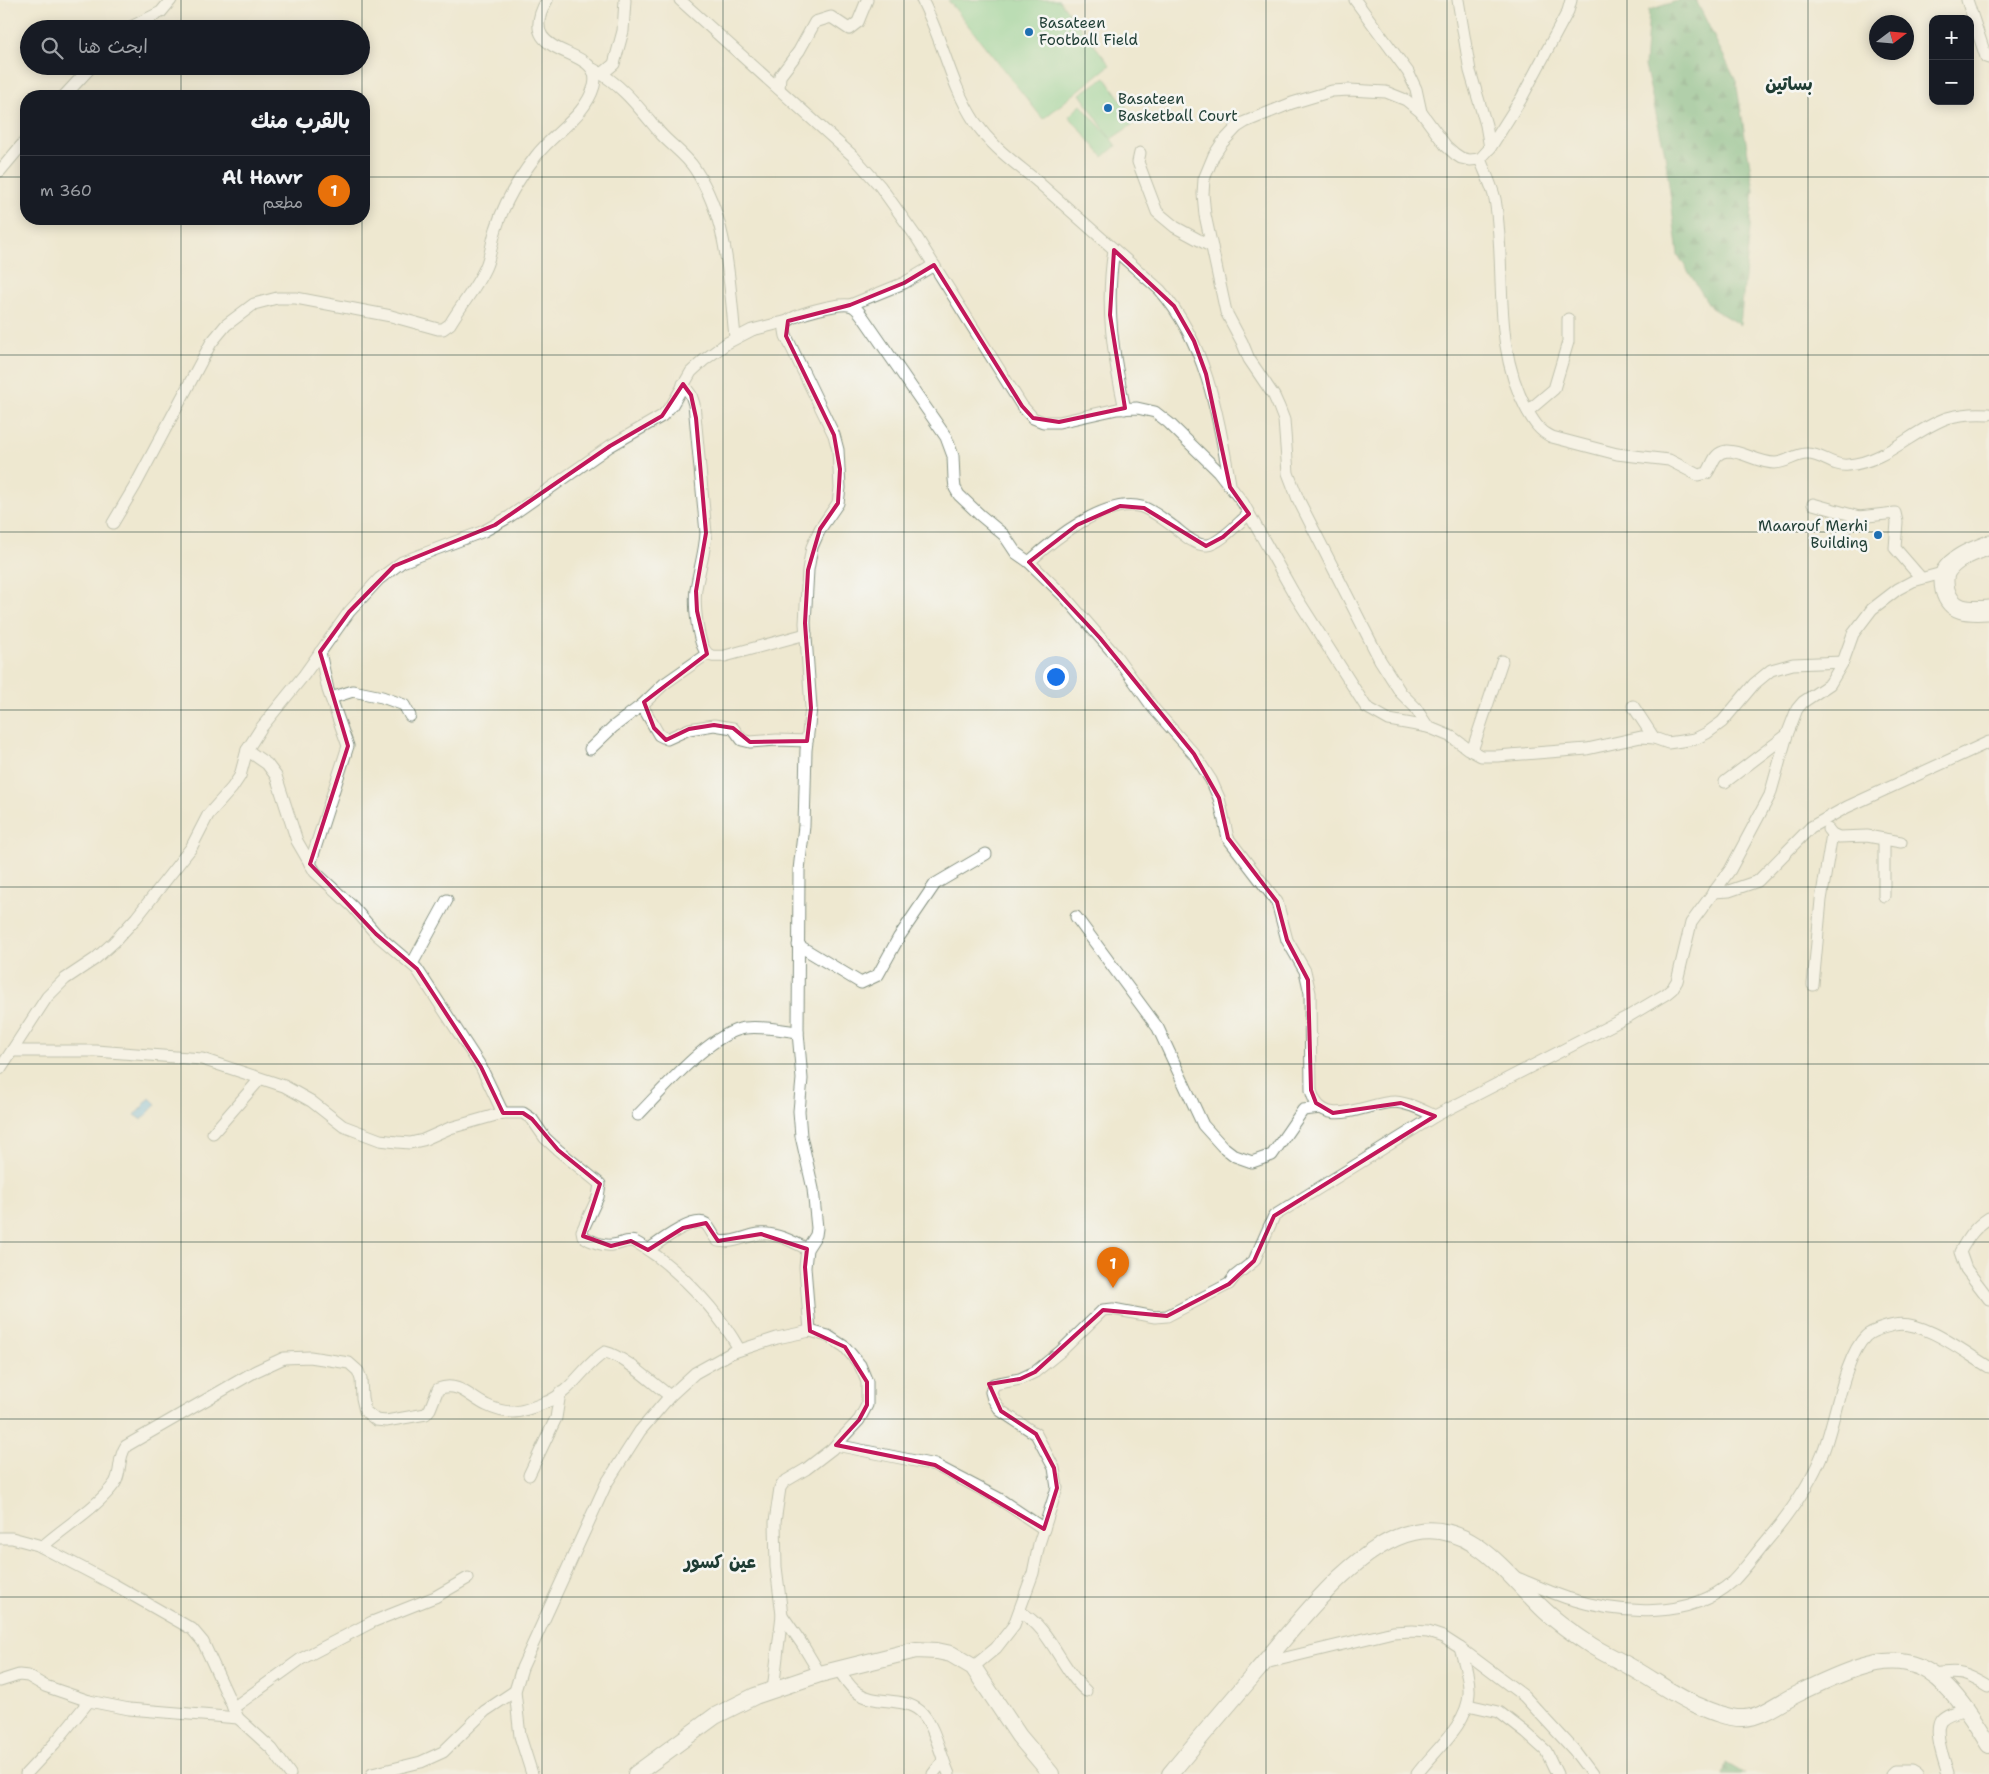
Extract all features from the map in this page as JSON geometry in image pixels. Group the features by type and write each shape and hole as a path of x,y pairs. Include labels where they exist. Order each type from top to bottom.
{"main road":[{"path":"1989,545 1960,558 1946,572 1944,584 1947,597 1952,606 1963,611 1989,610"},
{"path":"1170,1774 1297,1624 1356,1563 1394,1539 1412,1532 1433,1530 1450,1533 1478,1546 1513,1577 1542,1608 1587,1643 1692,1703 1724,1714 1744,1718 1767,1711 1851,1669 1872,1663 1894,1660 1915,1664 1934,1675 1952,1691 1967,1709 1989,1745"},
{"path":"636,1774 715,1716 755,1696 838,1669 916,1650 937,1650 951,1654 973,1667 1019,1736 1050,1774"}],"street":[{"path":"145,20 161,12 171,0"},
{"path":"547,0 538,19 543,39 588,64 625,91 662,136 694,167 709,192 719,218 725,251 735,337"},
{"path":"113,523 135,486 211,343 226,325 254,304 277,298 296,298 391,316 438,330 450,324 484,271 495,230 510,194 536,155 581,111 589,99 595,76 598,72 614,64 623,31 625,0"},
{"path":"680,0 730,43 853,156 880,186 917,238 1022,406 1033,418 1043,422 1059,422 1097,413 1137,408 1155,412 1204,456 1230,487 1249,514 1293,592 1366,707 1389,720 1428,727 1452,737 1481,756 1587,749 1630,738 1654,738 1668,743 1679,742 1695,739 1708,733 1722,722 1754,684 1771,670 1793,664 1843,662"},
{"path":"779,89 780,76 799,50 815,22 831,18 848,29 858,22 867,0"},
{"path":"922,0 936,28 950,74 986,137 1013,164 1036,181 1174,306 1194,341 1206,374 1230,487"},
{"path":"1355,0 1408,72 1416,89 1421,112"},
{"path":"1458,0 1470,71 1486,125 1490,148"},
{"path":"1428,727 1415,707 1401,693 1387,674 1298,498 1288,472 1284,420 1274,396 1249,359 1226,312 1205,215 1204,179 1208,167 1222,143 1237,127 1292,103 1341,91 1386,92 1406,100 1421,112 1446,146 1455,154 1470,160 1480,159 1490,148 1533,79 1568,12 1571,0"},
{"path":"1967,0 1986,58 1989,58"},
{"path":"70,90 84,75"},
{"path":"0,171 20,147"},
{"path":"1140,153 1138,162 1157,212 1175,227 1212,247"},
{"path":"1480,159 1494,197 1500,248 1504,338 1508,360 1528,411 1536,425 1544,433 1552,437 1618,454 1669,460 1698,475 1707,473 1716,456 1721,452 1727,451 1774,463 1808,454 1838,465 1847,466 1880,455 1947,418 1976,413 1989,414"},
{"path":"1114,250 1109,294 1110,315 1113,349 1125,409"},
{"path":"0,1069 37,1010 53,990 65,979 95,959 114,942 136,918 191,848 208,815 240,776 247,750 262,728 304,675 349,612 375,583 394,566 484,531 509,517 610,446 662,416 672,406 690,372 735,337 817,310 850,305 904,283 934,265"},
{"path":"850,305 857,309 946,437 953,456 955,488 959,494 1004,535 1016,553 1029,562 1065,597 1100,638 1154,708 1194,754 1211,780 1219,798 1228,838 1277,902 1287,940 1303,966 1308,980 1311,1090 1313,1098 1321,1108 1333,1113 1394,1102 1410,1105 1435,1116"},
{"path":"1528,411 1554,389 1568,342 1568,319"},
{"path":"788,321 784,327 786,336 834,435 840,469 838,503 820,529 812,547 808,570 806,634 811,708 804,777 804,826 799,870 798,1032 802,1079 799,1111 801,1136 813,1189 817,1228 816,1235 807,1249 805,1275 810,1331"},
{"path":"683,384 691,395 696,418 706,533 705,550 696,591 698,629 702,645 707,654 713,657 725,656 806,634"},
{"path":"1813,504 1860,517 1895,513 1897,522 1895,548 1921,578"},
{"path":"1029,562 1055,539 1077,525 1120,506 1131,505 1144,508 1159,516 1197,544 1206,546 1218,540 1249,514"},
{"path":"1839,534 1860,517"},
{"path":"973,1667 996,1648 1014,1625 1033,1573 1057,1488 1054,1468 1036,1434 1001,1411 992,1399 991,1392 994,1384 1020,1380 1035,1372 1061,1351 1103,1310 1113,1309 1155,1318 1167,1316 1229,1284 1235,1276 1254,1261 1274,1216 1435,1116 1629,1016 1666,994 1677,981 1691,923 1745,845 1770,795 1787,735 1797,709 1802,702 1830,684 1843,662 1853,634 1872,609 1898,589 1921,578 1946,572"},
{"path":"310,864 348,746 331,698 320,652"},
{"path":"590,749 613,726 642,705 664,684 707,654"},
{"path":"1472,751 1502,661"},
{"path":"331,698 353,691 382,697 404,705 410,716"},
{"path":"642,705 659,735 667,739 689,729 724,726 733,728 742,740 750,742 777,740 807,741"},
{"path":"1633,706 1654,738"},
{"path":"1725,782 1787,735"},
{"path":"1713,892 1729,891 1758,881 1811,828 1846,807 1989,742"},
{"path":"247,750 267,764 276,776 297,841 310,864 327,885 353,907 376,934 412,964 437,998 481,1067 503,1113"},
{"path":"1824,821 1832,834 1839,837 1867,836 1901,842"},
{"path":"1814,985 1821,900 1832,834"},
{"path":"1884,839 1884,896"},
{"path":"798,944 861,983 878,975 899,937 935,884 986,854"},
{"path":"412,964 447,900"},
{"path":"1076,917 1158,1028 1203,1125 1222,1146 1235,1156 1252,1162 1272,1155 1303,1110 1321,1108"},
{"path":"638,1114 706,1048 726,1035 743,1028 767,1028 798,1032"},
{"path":"13,1050 96,1051 202,1058 294,1091 319,1106 336,1121 354,1131 380,1140 410,1143 423,1140 450,1128 503,1113 523,1113 532,1119 545,1138 558,1150 600,1184 598,1197 582,1231 583,1236 598,1243 611,1246 631,1241 648,1250 676,1271 709,1305 728,1330 739,1350"},
{"path":"213,1133 260,1078"},
{"path":"1989,1218 1978,1225 1968,1237 1960,1252 1966,1269 1989,1298"},
{"path":"648,1250 683,1228 696,1223 707,1225 718,1241 731,1241 761,1234 774,1236 807,1249"},
{"path":"1513,1577 1566,1598 1599,1606 1634,1610 1666,1610 1690,1606 1713,1595 1732,1582 1778,1528 1806,1488 1824,1451 1844,1381 1857,1350 1867,1335 1896,1325 1909,1325 1924,1329 1989,1367"},
{"path":"532,1774 520,1736 515,1691 525,1661 606,1484 640,1431 670,1396 695,1372 739,1350 810,1331 828,1336 845,1347 860,1365 867,1382 866,1404 859,1420 836,1445 806,1469 784,1482 780,1488 775,1522 776,1566 782,1615 774,1690"},
{"path":"42,1547 60,1530 88,1510 116,1481 121,1454 126,1446 256,1371 284,1358 310,1357 350,1363 358,1371 361,1379 365,1411 374,1419 386,1421 426,1414 438,1389 445,1386 462,1389 487,1406 514,1412 552,1400 604,1352 626,1364 670,1396"},
{"path":"529,1475 556,1418 560,1394"},
{"path":"836,1445 935,1464 998,1498 1044,1529"},
{"path":"0,1538 12,1538 31,1542 42,1547 113,1584 192,1629 203,1642 236,1713 272,1749 290,1774"},
{"path":"0,1681 19,1675 28,1676 44,1686 89,1701 129,1709 236,1713 301,1659 372,1622 435,1597 468,1578"},
{"path":"1020,1612 1030,1617 1036,1624 1070,1675 1086,1691"},
{"path":"782,1615 820,1674"},
{"path":"1265,1663 1393,1632 1428,1632 1443,1637 1524,1696 1574,1750 1592,1774"},
{"path":"1417,1774 1461,1720 1468,1705 1468,1684 1460,1648"},
{"path":"838,1669 851,1687 859,1694 868,1698 906,1704 919,1711 930,1728 943,1762 950,1774"},
{"path":"1934,1675 1958,1672 1971,1676 1989,1687"},
{"path":"372,1774 421,1762 443,1752 485,1711 515,1691"},
{"path":"26,1774 89,1701"},
{"path":"1468,1705 1499,1712 1526,1733 1546,1752 1557,1774"},
{"path":"1948,1774 1937,1732 1942,1720 1955,1712 1967,1709"},
{"path":"933,1774 943,1762"},
{"path":"1891,1774 1894,1771 1911,1771 1916,1774"}],"highlighted area":[{"path":"1114,250 1174,306 1194,341 1206,374 1230,487 1249,514 1223,537 1206,546 1144,508 1120,506 1077,525 1029,562 1100,638 1194,754 1219,798 1228,838 1277,902 1287,940 1308,980 1311,1090 1316,1103 1333,1113 1401,1103 1435,1116 1274,1216 1254,1261 1229,1284 1167,1316 1103,1310 1035,1372 1020,1379 989,1384 1001,1411 1036,1434 1054,1468 1057,1488 1044,1529 935,1465 836,1445 859,1420 867,1405 867,1382 845,1347 810,1331 805,1267 807,1249 761,1234 718,1241 706,1223 683,1228 648,1250 631,1241 611,1246 583,1236 600,1184 558,1150 532,1119 523,1113 503,1113 481,1067 417,969 376,934 310,864 348,746 320,652 349,612 394,566 495,525 610,446 662,416 683,384 691,395 696,418 706,533 696,591 697,611 707,654 644,702 654,728 666,740 689,729 714,725 733,728 750,742 807,741 811,708 805,623 808,570 820,529 838,503 840,469 834,435 786,336 788,321 850,305 904,283 934,265 1022,406 1033,418 1059,422 1125,408 1110,315"}],"green space":[{"name":"Basateen Football Field","path":"948,0 1059,0 1110,65 1043,119"},
{"path":"1680,0 1696,0 1736,81 1754,190 1740,325 1711,308 1678,255 1665,154 1645,66 1649,10"},
{"name":"Basateen Basketball Court","path":"1105,77 1136,122 1111,139 1116,146 1103,157 1069,116 1081,105 1110,138 1080,94"},
{"path":"1726,1763 1745,1774 1723,1774"}],"water":[{"path":"150,1098 156,1104 142,1120 135,1115"}],"place":[{"name":"Basateen Football Field","path":"1029,32"},
{"name":"Basateen Basketball Court","path":"1108,108"},
{"name":"Maarouf Merhi Building","path":"1878,535"},
{"name":"Al Hawr","path":"1113,1288"}],"district":[{"name":"بساتين","path":"1789,84"},
{"name":"عين كسور","path":"720,1562"}]}
